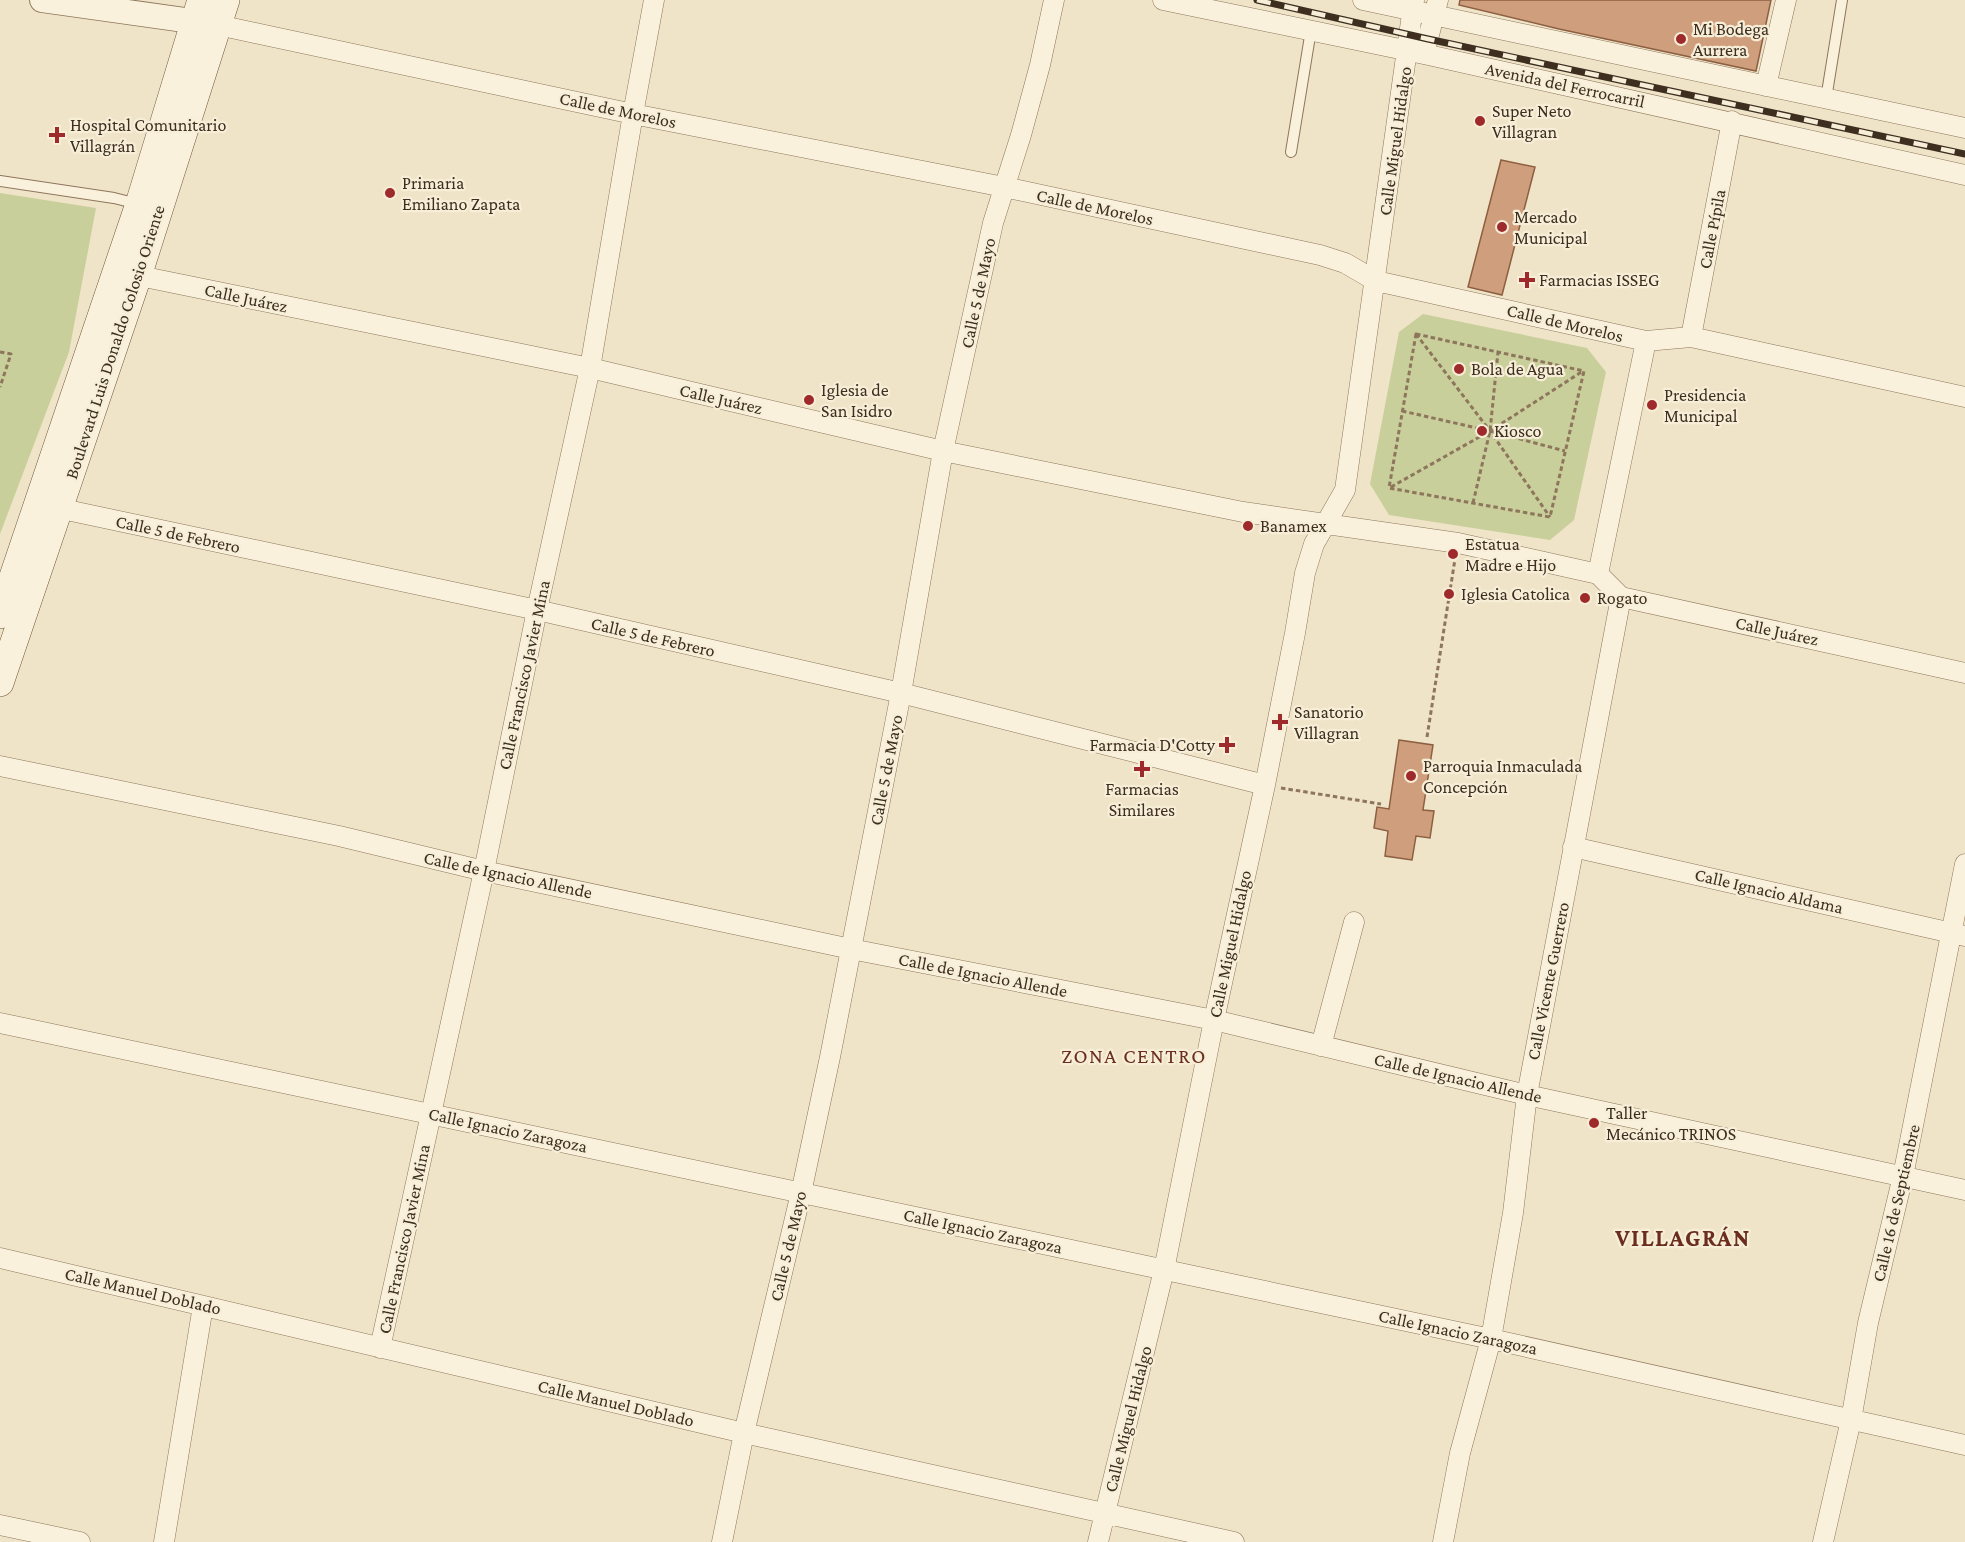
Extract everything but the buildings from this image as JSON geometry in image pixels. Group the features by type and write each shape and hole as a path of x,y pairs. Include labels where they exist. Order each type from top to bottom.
{"main road":[{"name":"Boulevard Luis Donaldo Colosio Oriente","path":"127,274 139,204 210,11"},
{"name":"Boulevard Luis Donaldo Colosio Oriente","path":"0,683 49,506 127,274 210,11"},
{"name":"Boulevard Luis Donaldo Colosio Oriente","path":"0,615 49,506"}],"street":[{"path":"42,0 210,11"},
{"name":"Calle Francisco Javier Mina","path":"380,1348 590,368 654,0"},
{"name":"Calle 5 de Mayo","path":"722,1542 744,1433 801,1193 851,949 901,693 943,451 993,223 1035,85 1054,0"},
{"name":"Avenida del Ferrocarril","path":"1163,0 1416,52 1965,175"},
{"path":"1363,0 1436,8 1766,86 1965,128"},
{"path":"1766,86 1786,0"},
{"name":"Calle Miguel Hidalgo","path":"1098,1542 1164,1270 1214,1020 1265,785 1305,573 1314,544 1345,490 1376,281 1416,52 1413,5"},
{"name":"Calle Miguel Hidalgo","path":"1416,52 1436,8"},
{"name":"Calle de Morelos","path":"210,11 633,114 1004,187 1320,255 1345,263 1376,281 1646,341 1691,337 1965,397"},
{"name":"Calle Pípila","path":"1691,337 1732,121"},
{"name":"Calle Juárez","path":"127,274 590,368 943,451 1243,512 1458,543 1598,574"},
{"path":"1621,597 1598,574 1646,341"},
{"name":"Calle 5 de Febrero","path":"49,506 537,610 901,693 1265,785"},
{"name":"Calle Juárez","path":"1621,597 1965,673"},
{"name":"Calle Vicente Guerrero","path":"1443,1542 1460,1453 1491,1338 1513,1213 1527,1095 1621,597"},
{"name":"Calle de Ignacio Allende","path":"0,766 339,836 484,871 851,949 1214,1020 1527,1095 1965,1190"},
{"name":"Calle Ignacio Aldama","path":"1573,847 1959,934"},
{"name":"Calle 16 de Septiembre","path":"1822,1542 1851,1420 1868,1323 1959,934 1965,864"},
{"path":"1321,1046 1354,922"},
{"name":"Calle Ignacio Zaragoza","path":"0,1023 1491,1338 1965,1445"},
{"name":"Calle Manuel Doblado","path":"0,1258 744,1433 1234,1542"},
{"path":"164,1542 203,1306"},
{"path":"0,1525 80,1542"}],"lane":[{"path":"1826,99 1842,0"},
{"path":"1291,152 1311,30"},
{"path":"0,181 139,204"}],"path":[{"path":"1416,334 1584,371"},
{"path":"1389,488 1416,334"},
{"path":"1416,334 1490,431 1550,517"},
{"path":"0,352 11,354 0,387"},
{"path":"1473,503 1490,431 1498,352"},
{"path":"1389,488 1490,431 1584,371"},
{"path":"1550,517 1584,371"},
{"path":"1402,411 1565,451"},
{"path":"1389,488 1550,517"},
{"path":"1427,737 1458,543"},
{"path":"1265,785 1381,804"}],"green space":[{"path":"0,193 96,208 69,352 0,534"},
{"path":"1423,314 1587,348 1606,372 1574,520 1550,540 1389,515 1370,484 1399,332"}],"railway":[{"path":"1257,0 1965,154"}],"place":[{"name":"Mi Bodega Aurrera","path":"1681,39"},
{"name":"Super Neto Villagran","path":"1480,121"},
{"name":"Hospital Comunitario Villagrán","path":"57,135"},
{"name":"Primaria Emiliano Zapata","path":"390,193"},
{"name":"Mercado Municipal","path":"1502,227"},
{"name":"Farmacias ISSEG","path":"1527,280"},
{"name":"Bola de Agua","path":"1459,369"},
{"name":"Iglesia de San Isidro","path":"809,400"},
{"name":"Presidencia Municipal","path":"1652,405"},
{"name":"Kiosco","path":"1482,431"},
{"name":"Banamex","path":"1248,526"},
{"name":"Estatua Madre e Hijo","path":"1453,554"},
{"name":"Iglesia Catolica","path":"1449,594"},
{"name":"Rogato","path":"1585,598"},
{"name":"Sanatorio Villagran","path":"1280,722"},
{"name":"Farmacia D'Cotty","path":"1227,745"},
{"name":"Farmacias Similares","path":"1142,769"},
{"name":"Parroquia Inmaculada Concepción","path":"1411,776"},
{"name":"Taller Mecánico TRINOS","path":"1594,1123"}],"district":[{"name":"ZONA CENTRO","path":"1134,1056"},
{"name":"VILLAGRÁN","path":"1683,1238"}]}
